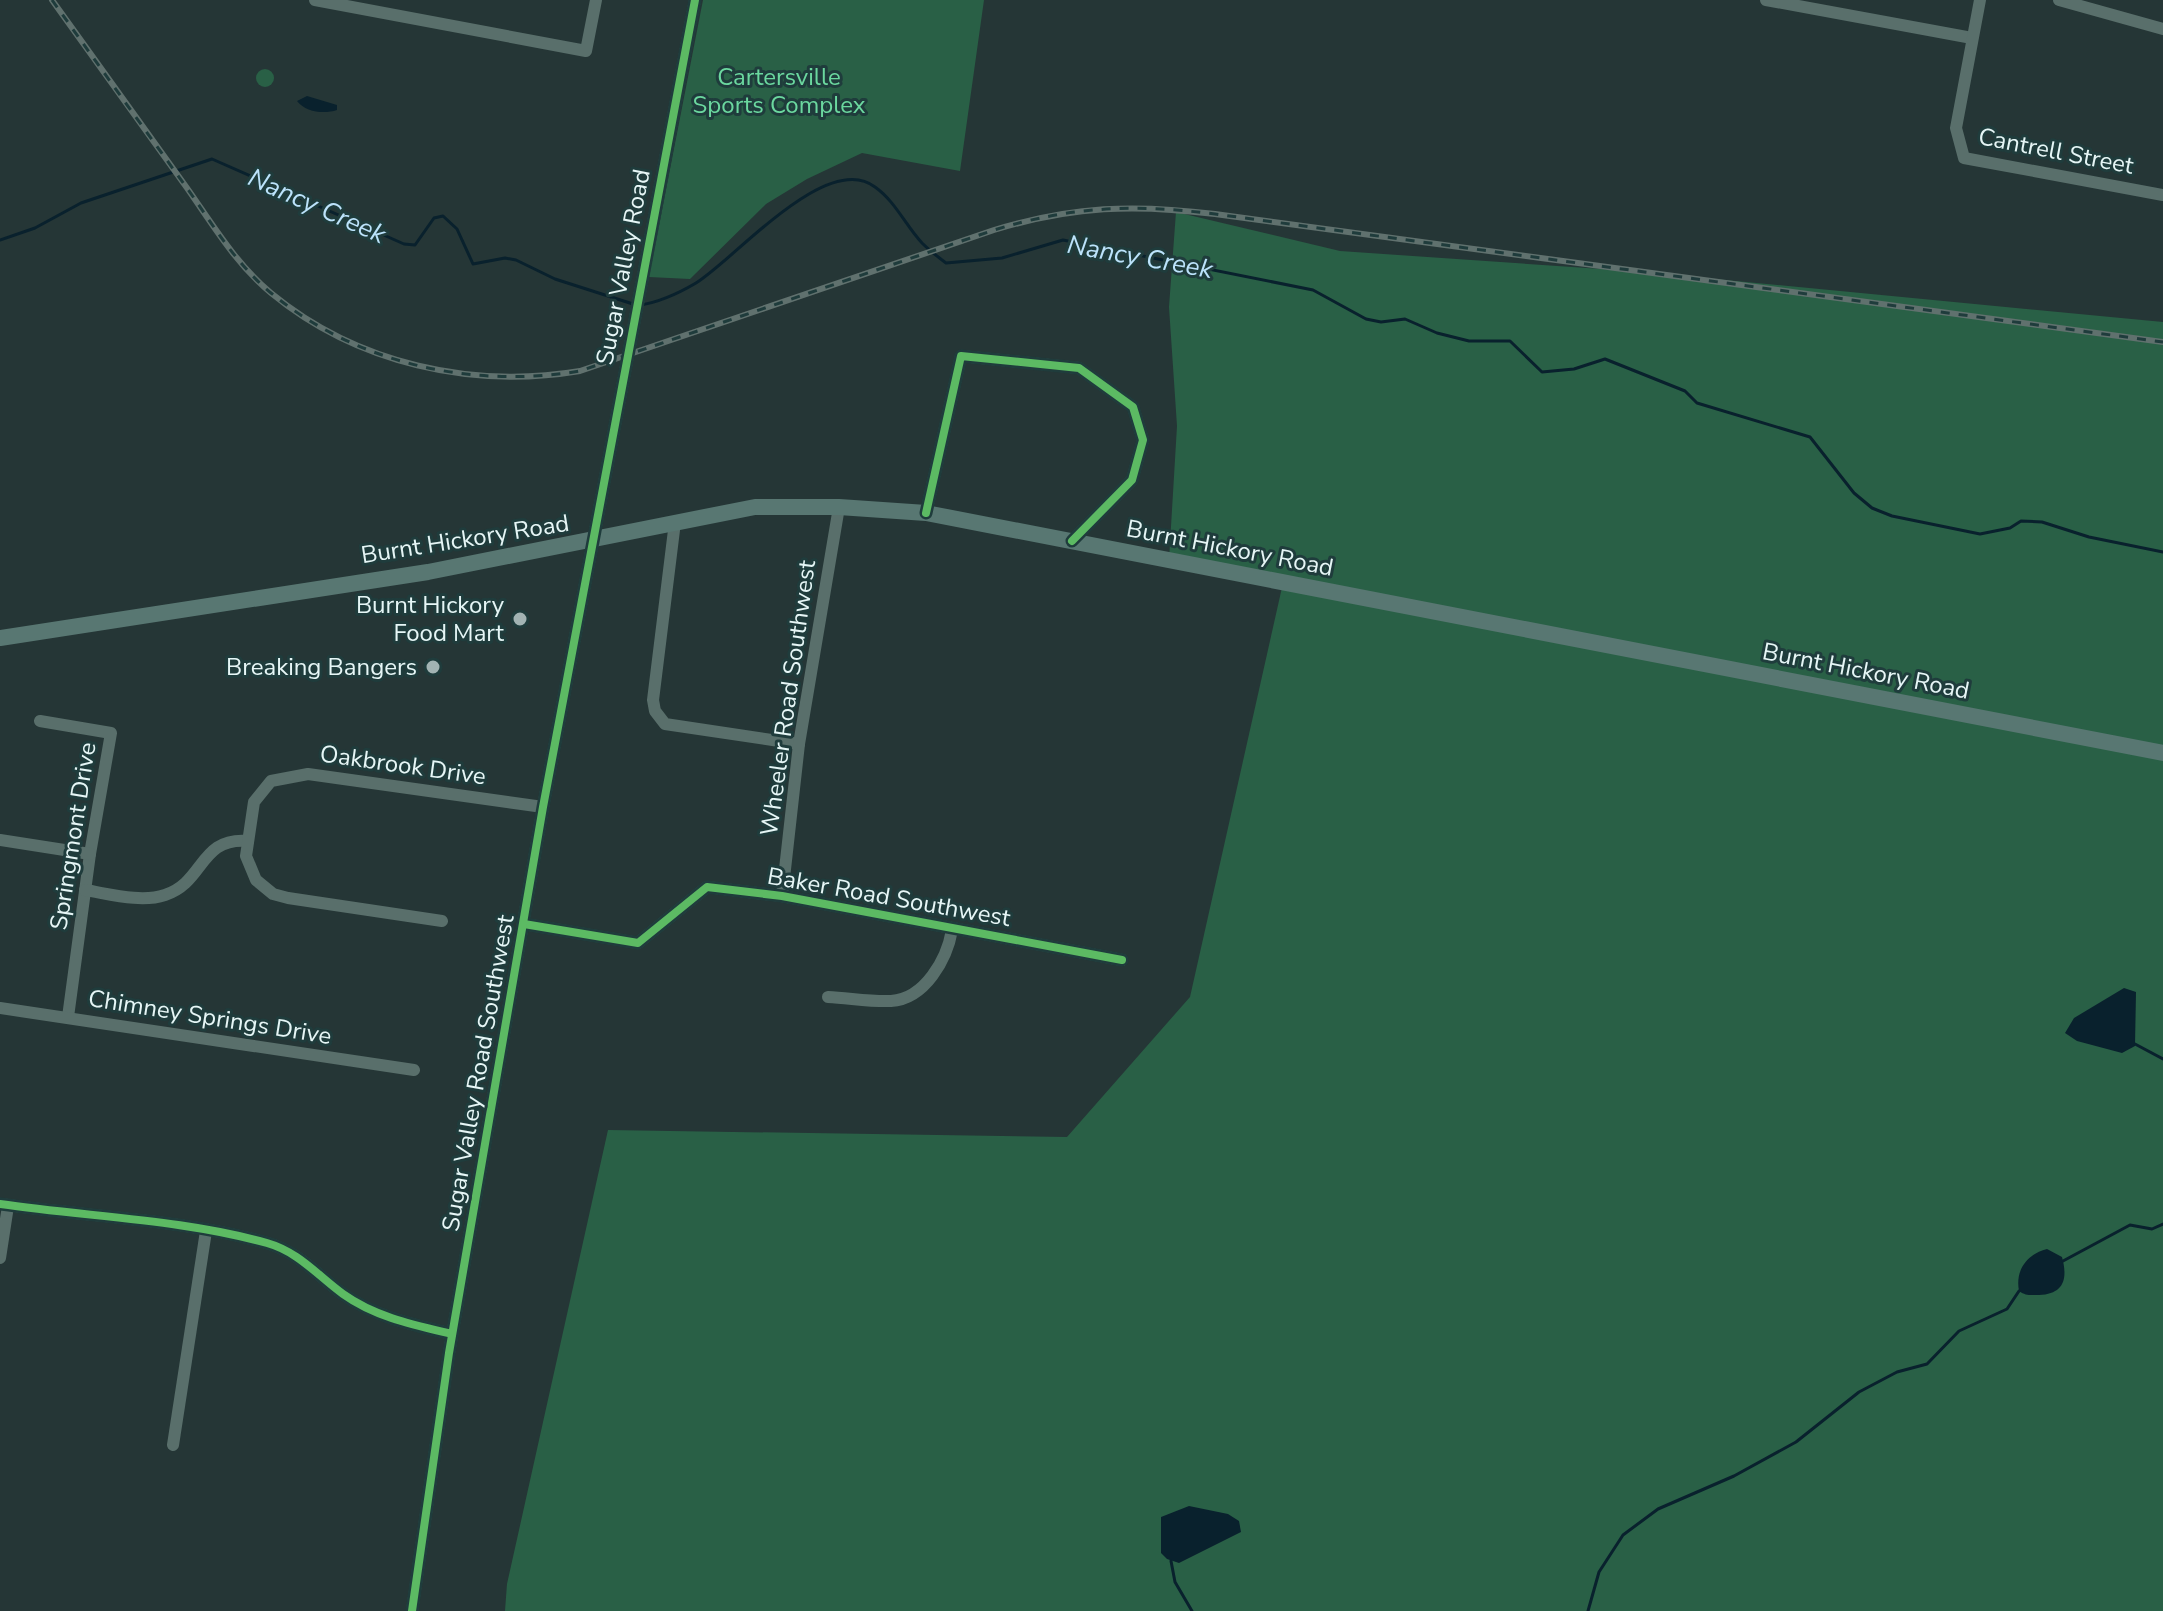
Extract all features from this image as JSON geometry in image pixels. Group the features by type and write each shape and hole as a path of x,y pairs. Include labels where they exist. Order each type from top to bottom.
{"main road":[{"name":"Burnt Hickory Road","path":"0,638 198,609 591,542 755,507 839,507 926,513 2163,753"}],"street":[{"path":"315,0 586,51 596,0"},
{"name":"Sugar Valley Road","path":"591,542 695,0"},
{"path":"1766,0 1972,38 1980,0"},
{"path":"1846,15 1849,0"},
{"path":"2066,1 2163,29"},
{"name":"Cantrell Street","path":"1972,38 1956,128 1964,158 2163,195"},
{"path":"926,513 961,356 1079,368 1133,407 1143,440 1132,480 1072,541"},
{"name":"Wheeler Road Southwest","path":"782,896 799,744 839,507"},
{"path":"675,522 653,700 655,711 665,724 799,744"},
{"name":"Sugar Valley Road Southwest","path":"412,1611 452,1334 591,542"},
{"name":"Springmont Drive","path":"40,721 111,733 90,854 68,1017"},
{"name":"Oakbrook Drive","path":"442,921 273,894 256,880 246,856 254,802 262,788 290,775 308,774 543,807"},
{"path":"0,840 90,854"},
{"path":"85,890 140,898 169,894 188,883 215,848 231,840 248,841"},
{"name":"Baker Road Southwest","path":"524,924 638,943 707,887 782,896 1122,960"},
{"path":"828,997 895,1001 928,982 948,951 952,930"},
{"name":"Chimney Springs Drive","path":"0,1008 414,1070"},
{"path":"0,1258 4,1205 206,1231 286,1250 366,1309 404,1323 452,1334"},
{"path":"173,1445 206,1231"}],"green space":[{"name":"Cartersville Sports Complex","path":"703,0 984,0 960,171 862,153 807,179 766,204 690,279 649,277"},
{"path":"261,69 269,69 274,78 272,85 261,87 256,82 256,74"},
{"path":"1176,212 1340,251 1631,271 2163,322 2163,1611 505,1611 507,1584 608,1130 1067,1137 1190,997 1283,583 1169,560 1177,426 1169,307"}],"water":[{"path":"307,96 337,105 337,110 321,112 305,108 297,101"},
{"path":"2124,988 2136,992 2135,1046 2122,1053 2077,1041 2065,1033 2074,1018"},
{"path":"2047,1249 2062,1257 2062,1284 2047,1294 2022,1293 2018,1283 2024,1264"},
{"path":"1189,1506 1228,1514 1239,1521 1241,1532 1179,1563 1167,1559 1161,1553 1161,1517"}],"waterway":[{"name":"Nancy Creek","path":"0,240 35,228 81,203 212,159 404,244 415,245 434,218 443,216 457,229 473,264 505,258 516,260 555,279 633,304"},
{"name":"Nancy Creek","path":"640,305 670,297 696,283 782,212 808,195 832,183 855,180 882,193 922,243 946,263 1002,258 1063,240 1313,290 1366,319 1381,322 1405,319 1437,333 1469,341 1510,341 1542,372 1574,369 1605,359 1685,391 1697,403 1810,437 1854,493 1872,508 1892,516 1980,534 2010,528 2021,521 2042,522 2089,537 2163,552"},
{"path":"2135,1044 2163,1059"},
{"path":"2063,1261 2130,1225 2152,1229 2163,1224"},
{"path":"1588,1611 1599,1572 1623,1535 1658,1509 1734,1476 1796,1442 1859,1392 1897,1372 1927,1364 1959,1331 2007,1309 2019,1291"},
{"path":"1171,1561 1175,1582 1192,1611"}],"railway":[{"path":"52,0 226,244 258,282 340,338 378,354 457,373 539,376 580,371 994,230 1050,216 1130,208 1215,214 2163,342"}],"cycle path":[{"path":"412,1611 449,1353 543,807 695,0"},
{"path":"926,513 961,356 1079,368 1133,407 1143,440 1132,480 1072,541"},
{"path":"524,924 638,943 707,887 782,896 1122,960"},
{"path":"0,1204 168,1224 267,1243 299,1258 343,1294 368,1309 452,1334"}],"place":[{"name":"Burnt Hickory Food Mart","path":"520,619"},
{"name":"Breaking Bangers","path":"433,667"}]}
